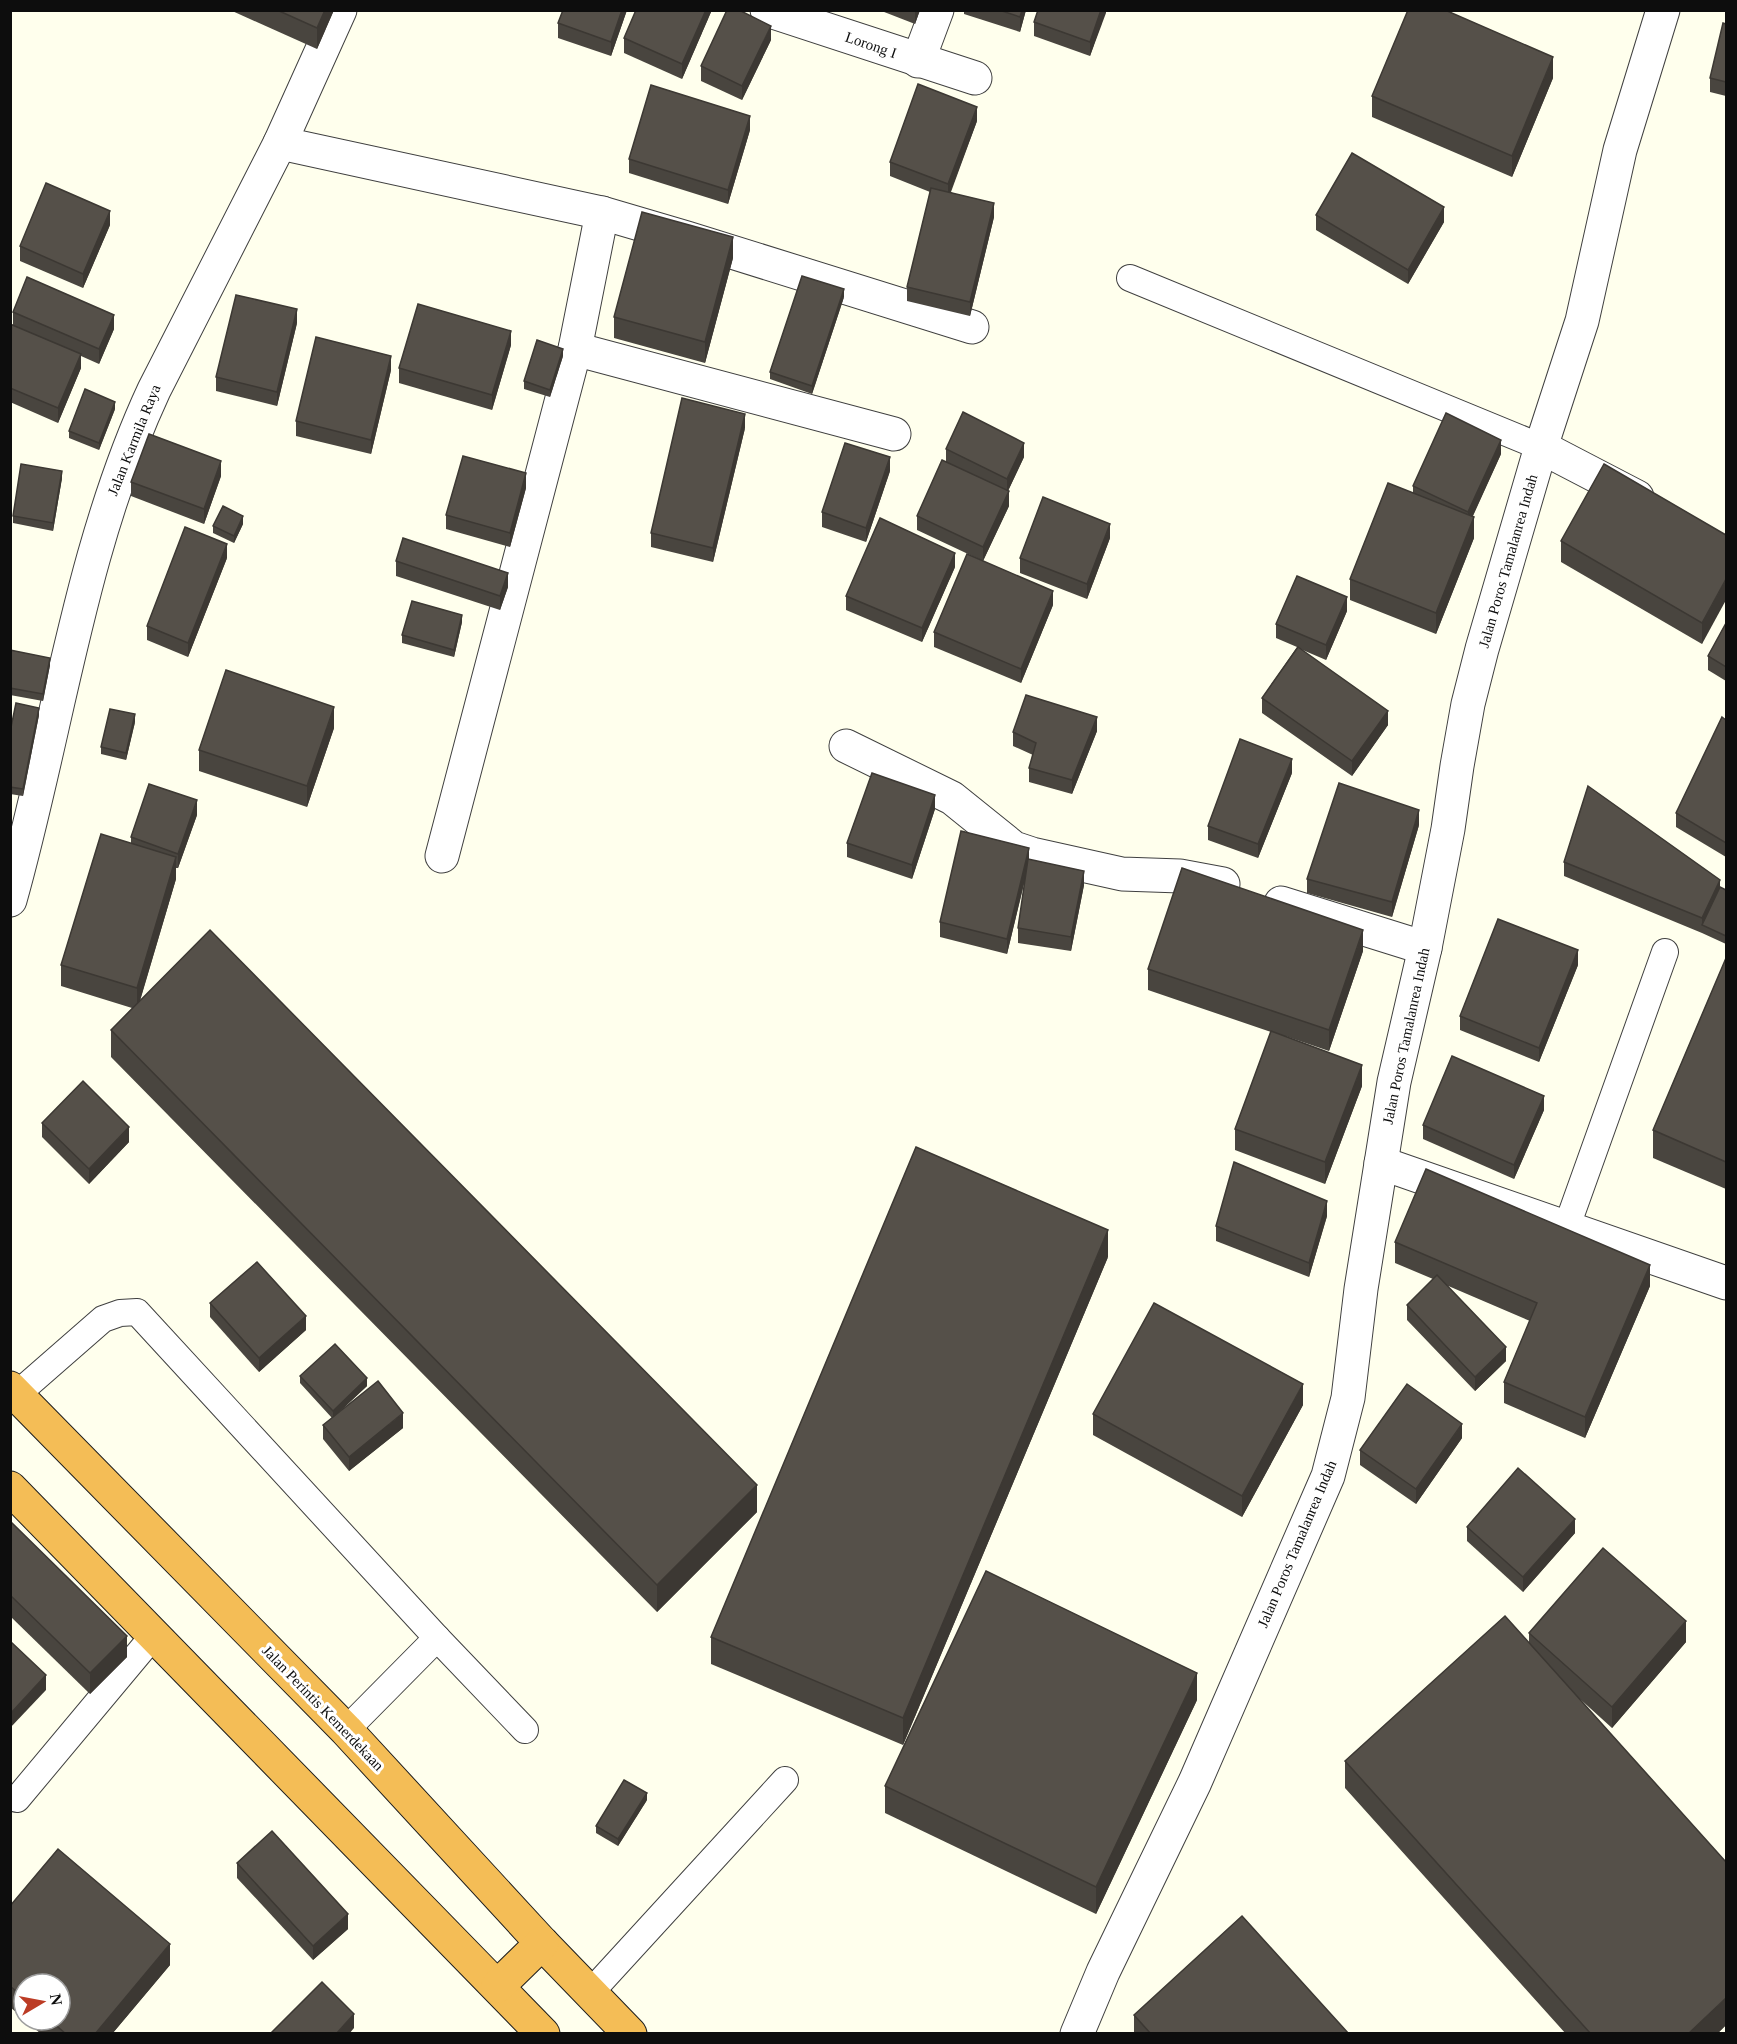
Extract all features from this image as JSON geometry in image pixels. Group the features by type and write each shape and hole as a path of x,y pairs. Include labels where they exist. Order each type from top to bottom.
{"highway":[{"name":"Jalan Perintis Kemerdekaan","path":"13,1391 346,1730 542,1943 630,2034"},
{"path":"11,1491 543,2034"},
{"path":"498,1986 542,1943"}],"street":[{"name":"Jalan Karmila Raya","path":"10,900 87,579 113,490 138,423 280,143 340,10"},
{"name":"Lorong I","path":"767,10 975,78"},
{"path":"918,61 937,10"},
{"name":"Jalan Poros Tamalanrea Indah","path":"1077,2034 1103,1972 1194,1782 1328,1476 1348,1398 1361,1289 1394,1082 1425,948 1448,829 1468,704 1541,447 1582,321 1620,150 1663,10"},
{"path":"280,143 602,213 699,241 972,327"},
{"path":"442,856 575,349 602,213"},
{"path":"575,349 894,434"},
{"path":"1541,447 1665,511"},
{"path":"846,746 952,798 1014,848 1122,874 1180,876 1214,882 1425,948"},
{"path":"1381,1163 1726,1283"}],"lane":[{"path":"1130,278 1541,447"},
{"path":"1567,1226 1665,952"},
{"path":"13,1391 104,1319 120,1313 137,1312 437,1638 525,1730"},
{"path":"17,1798 154,1635"},
{"path":"346,1730 437,1638"},
{"path":"590,1993 784,1780"}],"building":[{"path":"277,10 325,10 317,28"},
{"path":"563,10 622,10 611,42 558,23"},
{"path":"636,10 706,10 682,64 624,38"},
{"path":"727,10 739,10 771,26 742,86 701,66"},
{"path":"999,10 1022,10 1020,17"},
{"path":"1038,10 1101,10 1090,42 1034,22"},
{"path":"1408,10 1445,10 1553,57 1512,156 1372,96"},
{"path":"1723,23 1726,24 1726,82 1710,78"},
{"path":"918,84 977,107 948,184 890,162"},
{"path":"651,85 750,116 728,190 629,159"},
{"path":"1352,153 1444,207 1408,270 1316,215"},
{"path":"46,183 110,211 83,274 20,246"},
{"path":"931,188 994,203 970,302 907,287"},
{"path":"642,212 733,237 705,342 614,317"},
{"path":"802,276 844,289 812,386 770,372"},
{"path":"27,277 114,315 99,349 13,312"},
{"path":"236,295 297,309 277,392 216,377"},
{"path":"418,304 511,331 492,395 399,368"},
{"path":"10,324 81,354 58,408 10,388"},
{"path":"316,337 391,356 371,440 296,421"},
{"path":"537,340 563,349 550,390 524,381"},
{"path":"85,389 115,402 99,443 69,431"},
{"path":"682,398 745,414 713,548 651,533"},
{"path":"963,412 1024,443 1007,479 946,449"},
{"path":"1446,413 1501,440 1468,512 1413,486"},
{"path":"149,434 221,461 204,509 131,482"},
{"path":"845,443 890,457 866,528 822,512"},
{"path":"463,456 526,473 510,533 446,515"},
{"path":"942,460 1009,491 983,547 917,516"},
{"path":"21,464 62,471 53,523 13,516"},
{"path":"1604,464 1726,535 1726,579 1702,623 1561,541"},
{"path":"1388,483 1474,517 1436,613 1350,579"},
{"path":"1043,497 1110,524 1087,584 1020,558"},
{"path":"223,506 243,516 234,536 213,526"},
{"path":"880,518 955,553 922,628 846,596"},
{"path":"185,527 227,544 188,643 147,626"},
{"path":"403,538 508,573 500,596 396,561"},
{"path":"967,554 1053,591 1021,669 934,632"},
{"path":"1297,576 1347,597 1326,645 1276,624"},
{"path":"412,601 462,615 454,650 402,635"},
{"path":"1726,623 1726,667 1708,656"},
{"path":"1298,647 1388,711 1352,761 1262,698"},
{"path":"10,650 50,658 43,694 10,688"},
{"path":"226,670 334,707 307,786 199,750"},
{"path":"1026,695 1097,717 1072,780 1029,768 1036,743 1013,732"},
{"path":"16,703 39,708 23,789 10,787 10,732"},
{"path":"110,709 135,714 126,753 101,747"},
{"path":"1722,717 1726,720 1726,843 1676,813"},
{"path":"1240,739 1292,759 1258,844 1208,826"},
{"path":"872,773 935,795 912,865 847,843"},
{"path":"1339,783 1419,810 1392,902 1307,879"},
{"path":"149,784 197,800 178,854 131,837"},
{"path":"1588,786 1720,880 1702,918 1564,862"},
{"path":"961,831 1029,848 1007,939 940,922"},
{"path":"101,834 176,857 137,988 61,965"},
{"path":"1028,859 1084,871 1071,937 1018,928"},
{"path":"1182,868 1363,930 1329,1030 1148,969"},
{"path":"1720,887 1726,890 1726,936 1702,925"},
{"path":"1498,919 1578,950 1539,1048 1460,1016"},
{"path":"210,930 757,1485 657,1585 111,1030"},
{"path":"1726,958 1726,1162 1653,1130"},
{"path":"1271,1031 1362,1065 1325,1162 1235,1129"},
{"path":"1452,1056 1544,1096 1514,1165 1423,1125"},
{"path":"83,1081 129,1127 89,1169 42,1123"},
{"path":"916,1147 1108,1230 903,1718 711,1637"},
{"path":"1234,1162 1327,1201 1309,1263 1216,1226"},
{"path":"1426,1169 1650,1265 1585,1417 1504,1382 1537,1303 1395,1242"},
{"path":"257,1262 306,1316 259,1358 210,1303"},
{"path":"1437,1275 1506,1347 1475,1377 1407,1305"},
{"path":"1154,1303 1303,1384 1242,1496 1093,1414"},
{"path":"335,1344 367,1378 333,1411 300,1376"},
{"path":"378,1381 403,1413 349,1457 323,1425"},
{"path":"1407,1384 1462,1424 1416,1489 1360,1450"},
{"path":"1518,1468 1575,1519 1523,1577 1467,1527"},
{"path":"10,1521 127,1636 90,1673 10,1595"},
{"path":"1603,1548 1686,1621 1612,1707 1529,1633"},
{"path":"986,1571 1197,1673 1096,1887 885,1786"},
{"path":"1505,1616 1726,1862 1726,1998 1688,2034 1591,2034 1345,1761"},
{"path":"10,1641 46,1675 10,1714"},
{"path":"624,1780 647,1793 618,1839 596,1826"},
{"path":"272,1831 348,1914 313,1946 237,1863"},
{"path":"58,1849 170,1944 95,2034 66,2034 64,2032 72,2032 72,1972 12,1972 12,1988 10,1986 10,1906"},
{"path":"1242,1916 1349,2034 1151,2034 1134,2015"},
{"path":"322,1982 354,2014 336,2034 270,2034"}]}
